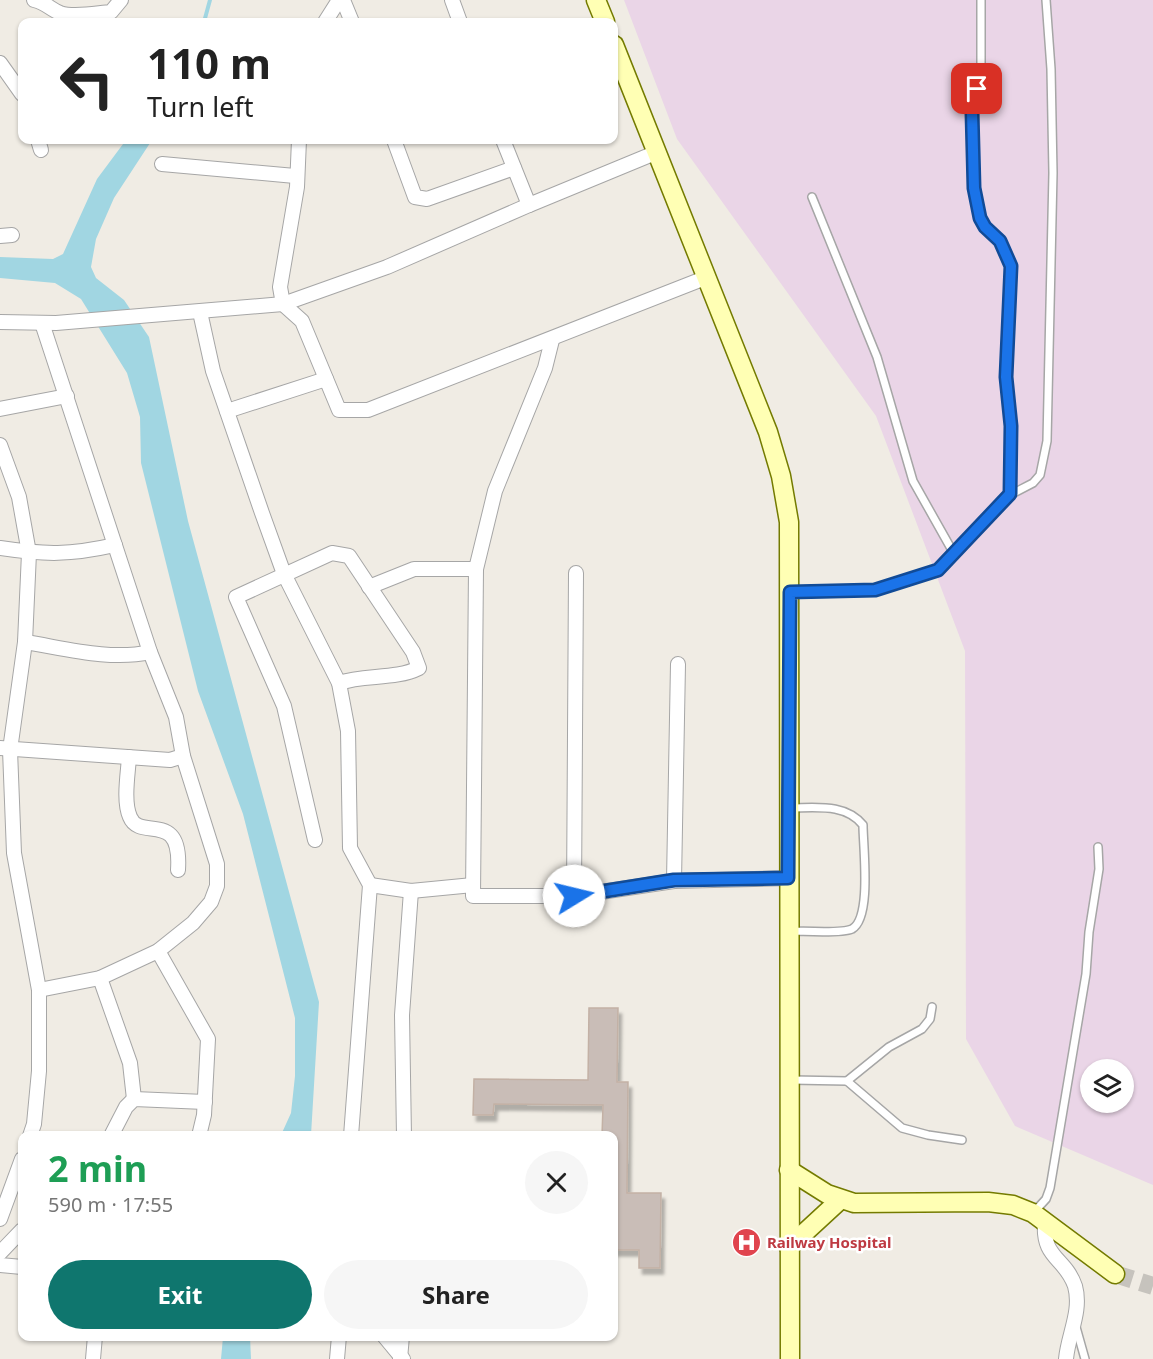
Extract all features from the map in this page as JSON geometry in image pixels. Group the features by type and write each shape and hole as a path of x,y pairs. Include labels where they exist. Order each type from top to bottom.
{"main road":[{"path":"596,0 603,18"},
{"path":"618,56 775,454 789,522 790,1359"},
{"path":"789,1170 840,1200 854,1203 988,1202 1013,1205 1039,1218 1115,1274"},
{"path":"789,1247 840,1200"}],"street":[{"path":"34,0 47,3 60,13 86,18 111,12 122,0"},
{"path":"328,18 341,0 350,18"},
{"path":"452,0 459,18"},
{"path":"0,63 18,88"},
{"path":"299,144 297,187 280,287 283,304 302,321 339,410 368,410 552,340 705,278"},
{"path":"395,144 415,197 427,199 514,168"},
{"path":"505,144 529,205"},
{"path":"0,322 49,323 283,304 387,267 655,153"},
{"path":"162,164 296,176"},
{"path":"200,312 213,371 284,574 339,683 348,731 350,848 370,885 351,1131"},
{"path":"39,990 100,978 158,951 193,923 211,902 217,886 217,864 183,756 176,717 150,652 115,545 67,396 49,323"},
{"path":"552,340 545,368 495,491 476,569 473,896 574,896 674,880 788,878"},
{"path":"227,411 326,379"},
{"path":"0,409 67,396"},
{"path":"0,445 19,496 29,553 25,642 16,700 5,749 15,854 39,990 39,1071 32,1131"},
{"path":"0,548 29,553 75,554 115,545"},
{"path":"315,840 284,706 236,597 332,553 349,556 413,652 419,668 408,673 352,678 339,683"},
{"path":"369,587 414,569 476,569"},
{"path":"574,896 576,573"},
{"path":"25,642 113,655 136,656 150,652"},
{"path":"674,880 678,664"},
{"path":"5,749 170,760 183,756"},
{"path":"129,757 130,819 135,824 172,836 178,843 178,870"},
{"path":"370,885 411,891 473,885"},
{"path":"404,1131 402,1015 411,891"},
{"path":"158,951 208,1039 205,1102 200,1131"},
{"path":"100,978 130,1063 134,1099"},
{"path":"114,1131 126,1107 134,1099 205,1102"},
{"path":"0,1219 18,1170"},
{"path":"1039,1218 1049,1250 1069,1273 1075,1288 1078,1305 1066,1359"},
{"path":"0,1253 18,1234"},
{"path":"3,1263 18,1266"},
{"path":"93,1359 95,1341"},
{"path":"337,1359 339,1341"},
{"path":"388,1341 401,1358"},
{"path":"401,1358 402,1341"}],"lane":[{"path":"981,0 981,77 972,101 973,174 980,218 985,227 1000,241 1011,266 1006,377 1011,426 1010,494"},
{"path":"790,592 875,590 938,570 1010,494 1033,483 1040,475 1047,441 1053,173 1051,69 1046,0"},
{"path":"812,197 877,357 913,482 953,552"},
{"path":"788,808 842,809 855,815 863,825 864,907 859,923 850,930 788,931"},
{"path":"1039,1218 1050,1188 1071,1077 1099,869 1098,847"},
{"path":"847,1081 889,1047 922,1029 930,1019 932,1007"},
{"path":"789,1080 847,1081 902,1128 928,1136 962,1140"},
{"path":"1074,1322 1085,1359"}],"shaded area":[{"path":"624,0 1153,0 1153,1185 1015,1126 966,1039 965,651 876,416 677,139"}],"water":[{"path":"123,144 149,144 114,198 96,239 91,267 96,278 124,300 149,337 188,521 319,1002 311,1131 283,1131 291,1113 295,1076 295,1018 243,814 198,691 141,463 140,417 127,373 81,299 55,283 0,278 0,257 53,259 63,254 97,179"},
{"path":"223,1341 250,1341 251,1359 221,1359"}],"building":[{"path":"589,1008 618,1008 617,1082 628,1082 627,1193 661,1193 660,1268 639,1268 639,1250 618,1250 618,1131 602,1131 603,1105 494,1104 493,1115 473,1115 474,1079 588,1080"}],"waterway":[{"path":"205,18 210,0"}],"tunnel":[{"path":"1115,1274 1153,1286"}],"place":[{"name":"Railway Hospital","path":"746,1243"}],"route":[{"path":"574,896 674,880 788,878 790,592 875,590 938,570 1010,494 1011,426 1006,396 1006,377 1011,266 1000,241 985,227 980,218 974,188 972,101 977,89"}]}
